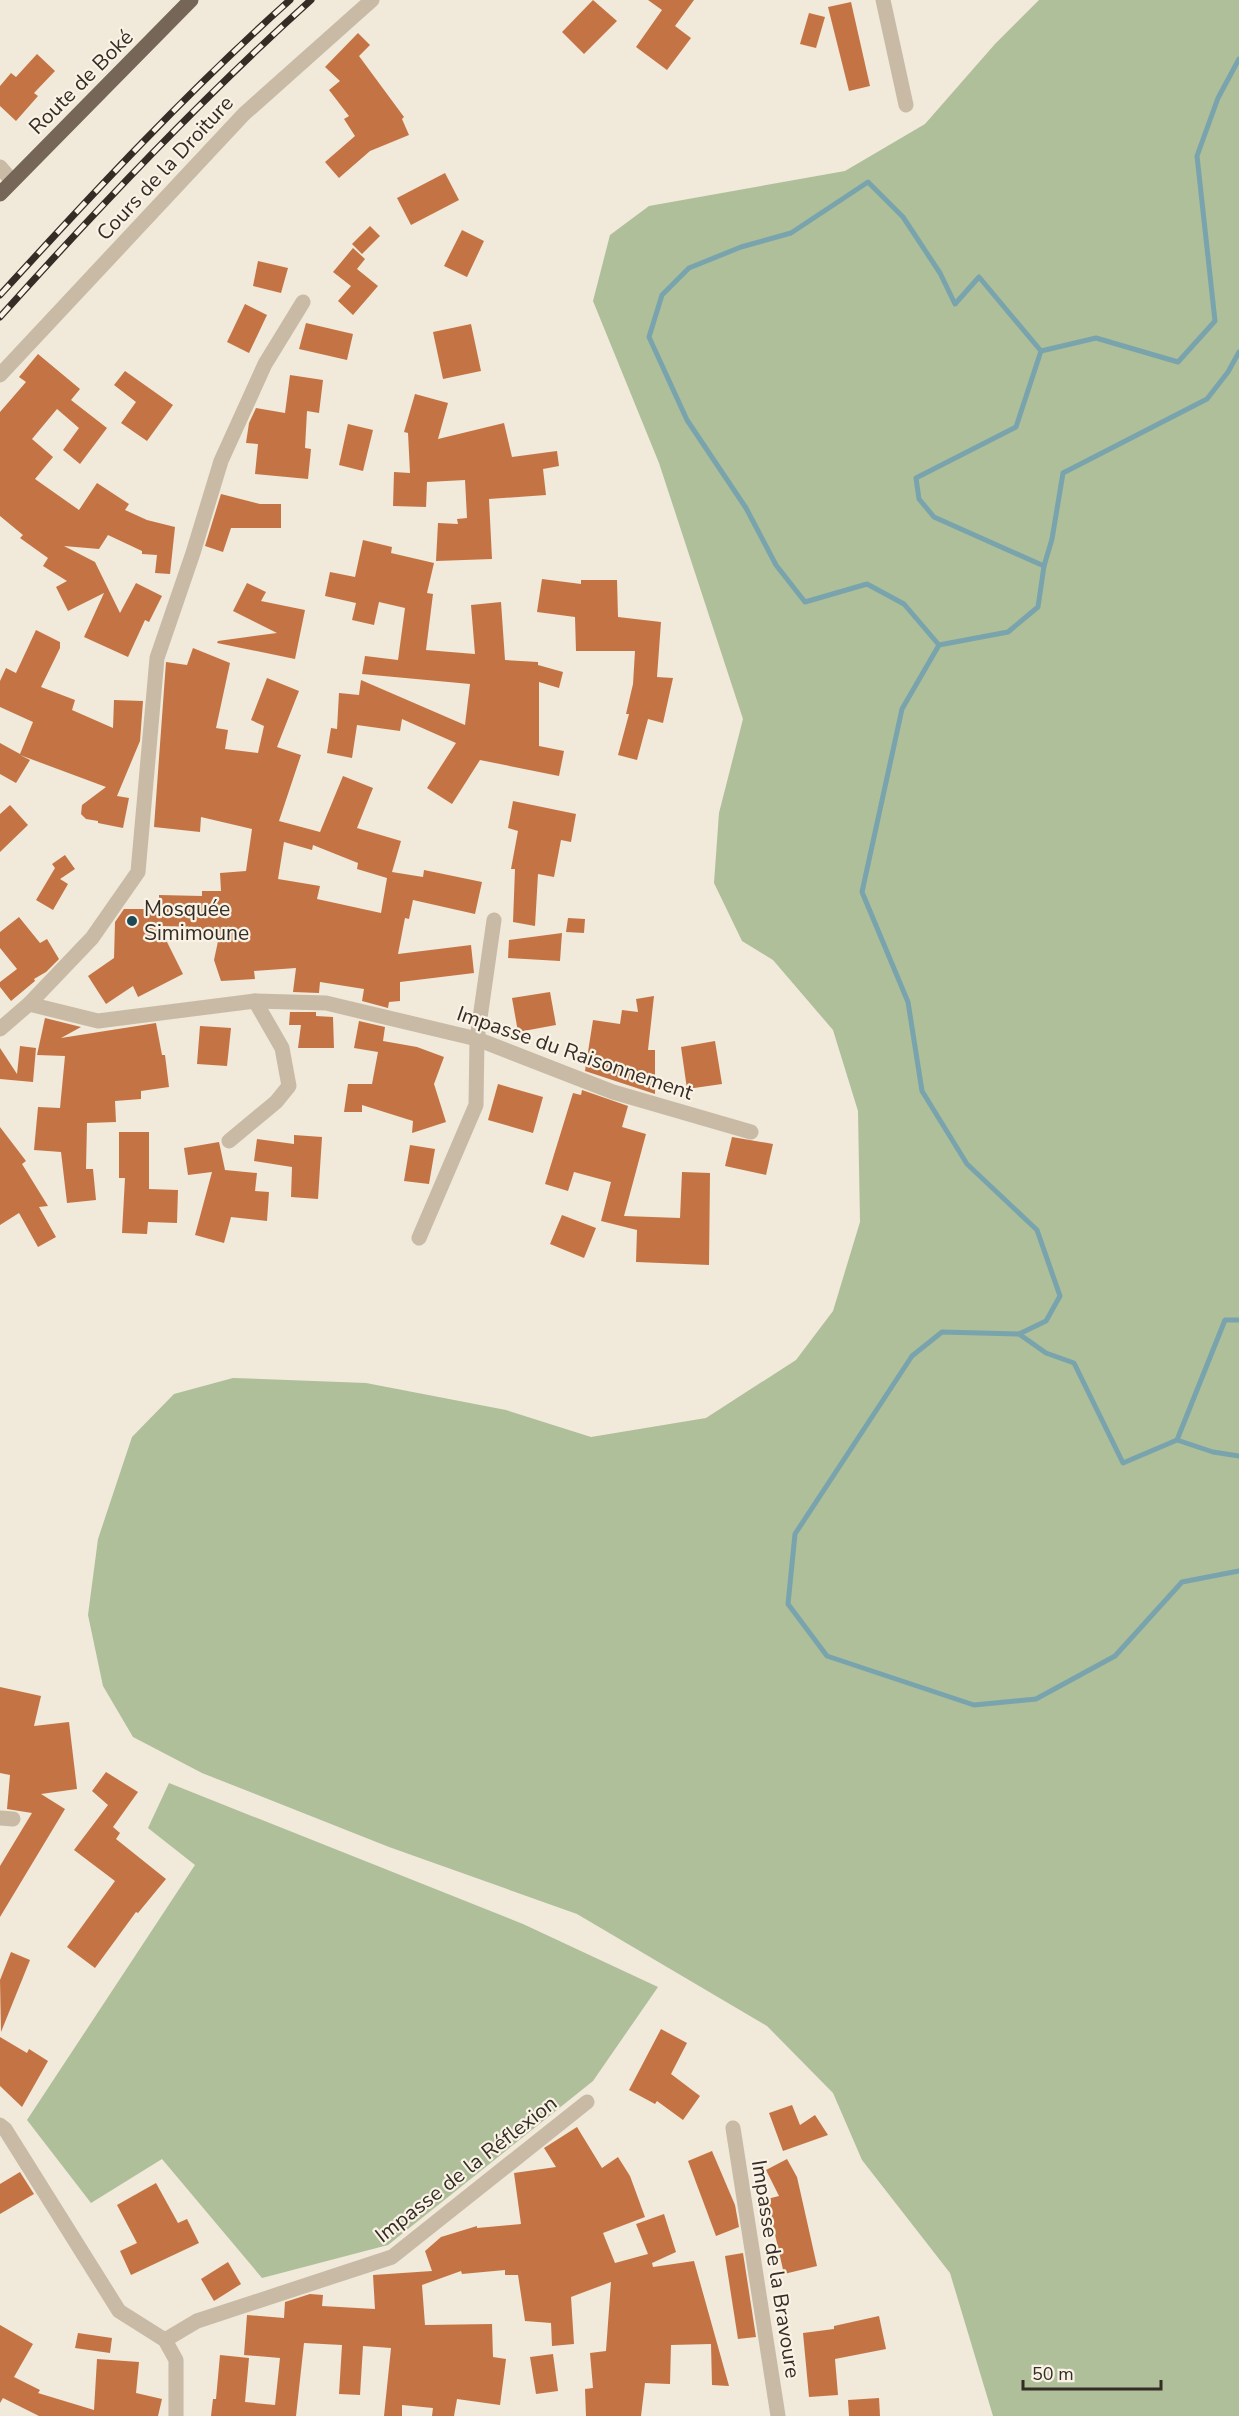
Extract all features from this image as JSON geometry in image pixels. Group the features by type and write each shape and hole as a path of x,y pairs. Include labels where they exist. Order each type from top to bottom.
{"main road":[{"name":"Route de Boké","path":"0,194 192,0"}],"street":[{"name":"Cours de la Droiture","path":"0,375 244,114 372,0"},
{"path":"883,0 906,105"},
{"path":"0,167 12,181"},
{"path":"0,1029 29,1004 92,938 138,872 157,658 221,461 265,364 303,302"},
{"path":"419,1238 476,1105 477,1039 494,920"},
{"path":"229,1141 276,1102 289,1086 282,1048 255,1000"},
{"name":"Impasse du Raisonnement","path":"29,1004 98,1020 255,1000 326,1003 477,1039 613,1092 751,1131"},
{"name":"Impasse de la Réflexion","path":"165,2340 197,2321 392,2257 587,2102"},
{"path":"0,2126 5,2129 119,2311 165,2340 176,2360 176,2416"},
{"name":"Impasse de la Bravoure","path":"734,2128 777,2416"}],"green space":[{"path":"1039,0 1239,0 1239,2416 993,2416 950,2273 862,2160 833,2093 767,2026 577,1914 389,1847 202,1773 133,1737 103,1686 88,1615 98,1539 132,1437 174,1394 233,1378 366,1383 506,1410 591,1437 706,1418 796,1360 833,1311 860,1222 858,1111 833,1030 773,960 742,941 714,883 719,813 743,719 659,463 593,301 610,235 649,206 845,171 925,124 995,44"},
{"path":"169,1783 523,1924 658,1987 593,2081 388,2245 262,2278 162,2159 91,2203 27,2120 195,1865 148,1828"}],"building":[{"path":"593,0 617,21 584,54 562,32"},
{"path":"648,0 694,0 675,26 691,38 667,70 636,47 662,10"},
{"path":"851,2 870,86 849,91 828,7"},
{"path":"809,13 825,17 816,48 800,44"},
{"path":"358,33 370,45 359,56 404,117 402,119 409,135 370,151 339,178 325,162 355,136 344,119 349,116 329,90 340,81 325,67"},
{"path":"37,54 55,71 34,93 38,96 16,121 0,106 0,86 11,73 16,77"},
{"path":"445,173 459,200 411,225 397,198"},
{"path":"370,226 380,236 362,254 352,244"},
{"path":"462,230 484,241 467,277 444,266"},
{"path":"353,248 365,259 357,269 378,286 353,315 338,301 351,286 333,272"},
{"path":"258,261 288,268 281,293 253,286"},
{"path":"245,304 267,315 249,353 227,342"},
{"path":"306,323 353,334 347,360 299,349"},
{"path":"471,324 481,371 443,379 433,332"},
{"path":"38,354 80,389 71,400 107,428 80,464 63,450 79,428 57,409 32,439 53,457 35,479 79,510 97,483 129,504 125,510 147,520 175,527 170,574 155,573 157,555 142,554 142,551 108,535 99,549 64,546 95,562 120,613 136,583 162,596 149,622 145,620 128,657 84,637 104,593 68,611 56,587 67,581 43,566 48,558 20,538 23,535 0,516 0,412 26,382 19,377"},
{"path":"125,371 173,405 147,441 121,423 136,402 114,385"},
{"path":"290,375 323,380 319,413 307,411 305,448 311,449 308,479 255,474 258,444 246,443 249,423 256,408 285,413"},
{"path":"415,394 448,403 438,439 504,423 512,457 557,451 559,466 543,469 546,495 489,499 492,559 436,561 438,523 458,524 457,519 467,518 465,480 427,482 426,507 393,506 394,472 410,473 408,433 404,432"},
{"path":"348,424 373,430 363,471 339,465"},
{"path":"221,494 260,504 281,504 281,528 231,528 223,552 205,546"},
{"path":"363,540 392,547 391,553 434,563 427,593 433,594 426,650 475,654 471,605 501,602 505,660 538,662 538,665 563,672 559,688 539,682 539,746 564,751 559,776 480,760 452,804 427,788 456,743 402,719 400,731 357,725 352,758 327,753 331,728 337,729 339,693 359,695 361,680 465,725 470,684 362,674 365,656 398,660 405,608 379,602 374,625 352,620 356,603 325,596 330,572 355,577"},
{"path":"542,579 581,584 581,580 617,580 618,617 661,622 657,677 673,678 663,723 648,719 637,760 618,755 629,714 626,714 633,684 635,651 576,651 575,617 537,612"},
{"path":"247,583 266,592 261,601 305,610 295,659 217,643 218,641 277,633 233,611"},
{"path":"36,630 60,642 60,648 41,687 75,700 72,710 113,728 114,700 143,701 140,741 117,796 129,798 123,828 86,819 81,814 82,805 106,787 20,755 30,760 16,783 0,774 0,743 20,754 33,722 0,707 0,681 6,668 16,673"},
{"path":"193,648 230,663 216,728 228,730 225,749 258,753 264,726 251,720 267,678 299,691 277,747 301,755 279,821 320,832 343,776 373,788 357,828 401,841 392,872 423,877 424,870 482,882 475,914 413,900 409,919 405,918 398,954 471,945 474,973 400,982 400,1001 389,1002 388,1008 362,1001 364,989 320,982 319,993 293,992 296,968 254,971 255,979 221,981 214,960 220,932 201,931 201,927 159,926 183,974 138,997 133,986 106,1004 88,976 114,958 115,922 124,909 159,909 159,895 202,896 202,891 221,891 220,873 246,871 252,829 201,817 200,832 154,827 166,662 187,665","holes":["284,842 312,850 313,845 358,863 357,869 387,878 381,913 317,899 320,886 278,879"]},
{"path":"513,801 576,814 571,842 561,840 554,877 538,874 535,926 513,922 515,869 511,869 518,831 508,828"},
{"path":"10,805 28,825 0,852 0,814"},
{"path":"65,855 75,869 60,879 68,884 53,910 36,900 55,868 52,864"},
{"path":"19,917 40,943 47,939 59,959 11,1001 0,987 0,982 17,969 0,948 0,932"},
{"path":"568,918 585,919 584,933 566,932"},
{"path":"562,933 560,961 508,958 509,940"},
{"path":"550,992 556,1025 518,1032 512,998"},
{"path":"654,996 648,1050 655,1050 655,1094 585,1071 593,1020 620,1024 622,1010 638,1012 636,999"},
{"path":"290,1012 316,1012 316,1016 333,1017 334,1048 298,1048 301,1025 289,1025"},
{"path":"45,1018 81,1027 61,1038 156,1023 162,1055 165,1055 169,1087 141,1091 141,1099 115,1101 116,1122 87,1123 86,1169 93,1169 96,1200 67,1203 61,1152 34,1150 38,1107 60,1108 65,1056 37,1055"},
{"path":"359,1021 385,1027 383,1041 417,1047 444,1057 434,1084 446,1122 412,1133 413,1121 362,1105 362,1112 344,1112 348,1084 372,1084 378,1052 354,1048"},
{"path":"200,1026 231,1028 227,1066 197,1064"},
{"path":"715,1041 722,1084 687,1089 681,1047"},
{"path":"20,1046 36,1048 33,1082 0,1079 0,1048 17,1074"},
{"path":"498,1084 543,1097 533,1133 488,1120"},
{"path":"582,1090 628,1106 622,1127 646,1134 624,1216 680,1218 682,1172 710,1173 709,1265 636,1262 637,1230 601,1221 611,1182 574,1172 568,1191 545,1184 573,1093 581,1095"},
{"path":"0,1127 26,1161 22,1164 48,1206 39,1207 56,1237 38,1247 19,1213 0,1225"},
{"path":"119,1132 149,1132 149,1189 178,1190 177,1223 148,1222 147,1234 122,1233 125,1178 119,1178"},
{"path":"294,1135 322,1137 318,1199 291,1197 292,1167 254,1161 257,1139 294,1144"},
{"path":"732,1137 773,1144 766,1175 725,1166"},
{"path":"219,1142 225,1170 257,1173 255,1191 269,1192 267,1221 231,1217 224,1243 195,1235 212,1172 188,1175 184,1148"},
{"path":"410,1145 435,1149 429,1184 404,1181"},
{"path":"562,1215 596,1228 584,1258 550,1244"},
{"path":"0,1687 41,1696 34,1726 69,1722 77,1789 41,1794 65,1809 0,1917 0,1866 32,1813 7,1809 10,1775 0,1773"},
{"path":"106,1772 138,1792 113,1827 120,1833 116,1839 166,1879 138,1913 136,1912 95,1968 67,1947 115,1881 74,1850 108,1805 92,1791"},
{"path":"11,1952 30,1960 1,2032 0,1980"},
{"path":"661,2029 687,2043 671,2074 700,2096 683,2120 657,2101 655,2104 629,2090"},
{"path":"0,2037 27,2053 29,2049 48,2061 22,2107 0,2086"},
{"path":"792,2105 800,2125 815,2115 828,2135 783,2151 769,2113"},
{"path":"577,2127 602,2168 618,2157 630,2176 645,2217 603,2233 615,2263 648,2254 636,2224 664,2214 676,2252 652,2263 653,2267 694,2261 729,2386 712,2385 711,2344 671,2345 670,2384 645,2383 641,2416 586,2416 585,2389 593,2388 590,2353 606,2351 611,2282 571,2297 574,2344 552,2346 551,2323 525,2321 518,2275 505,2275 505,2270 462,2274 461,2271 422,2285 425,2325 492,2324 493,2357 506,2359 500,2405 457,2399 454,2416 432,2416 433,2408 402,2405 402,2416 384,2416 391,2348 363,2346 360,2395 339,2394 342,2345 304,2343 296,2416 211,2416 213,2399 216,2399 220,2355 249,2358 245,2402 275,2405 280,2358 244,2355 247,2315 284,2318 285,2302 310,2294 323,2295 322,2306 375,2309 373,2275 432,2271 425,2251 441,2237 477,2226 477,2228 521,2224 514,2173 556,2167 544,2148"},
{"path":"712,2151 735,2205 739,2227 716,2236 688,2161"},
{"path":"787,2159 797,2177 817,2266 784,2274 767,2199 779,2196 766,2170"},
{"path":"20,2172 34,2194 0,2214 0,2184"},
{"path":"156,2183 178,2223 187,2219 199,2243 131,2275 120,2251 137,2243 117,2205"},
{"path":"743,2253 756,2337 738,2339 725,2256"},
{"path":"228,2262 241,2284 214,2301 201,2279"},
{"path":"879,2316 886,2349 835,2359 838,2395 809,2397 803,2333 834,2329 834,2326"},
{"path":"0,2325 33,2344 14,2377 40,2390 38,2393 94,2410 97,2359 139,2362 136,2393 162,2399 158,2416 39,2416 3,2398 0,2403"},
{"path":"78,2333 112,2338 110,2353 75,2348"},
{"path":"553,2354 558,2391 536,2394 530,2357"},
{"path":"879,2398 880,2416 849,2416 848,2400"}],"waterway":[{"path":"1239,59 1218,98 1197,156 1215,321 1178,362 1096,338 1041,351 1016,427 916,478 919,499 934,517 1044,566 1038,607 1008,632 939,645 902,709 862,892 908,1002 922,1091 967,1164 1037,1230 1060,1296 1046,1321 1019,1334 942,1332 912,1356 795,1534 788,1604 827,1656 974,1705 1036,1699 1115,1656 1182,1582 1239,1571"},
{"path":"939,645 904,604 867,584 805,602 776,565 746,508 687,420 649,337 662,295 689,268 741,247 791,233 868,182 903,217 940,273 955,304 979,277 1041,351"},
{"path":"1044,566 1052,539 1063,473 1207,399 1228,372 1239,352"},
{"path":"1177,1440 1225,1320 1239,1320"},
{"path":"1019,1334 1046,1353 1074,1363 1123,1463 1177,1440 1213,1452 1239,1456"}],"railway":[{"path":"0,295 141,144 290,0"},
{"path":"0,317 151,154 311,0"}],"place":[{"name":"Mosquée Simimoune","path":"132,921"}]}
